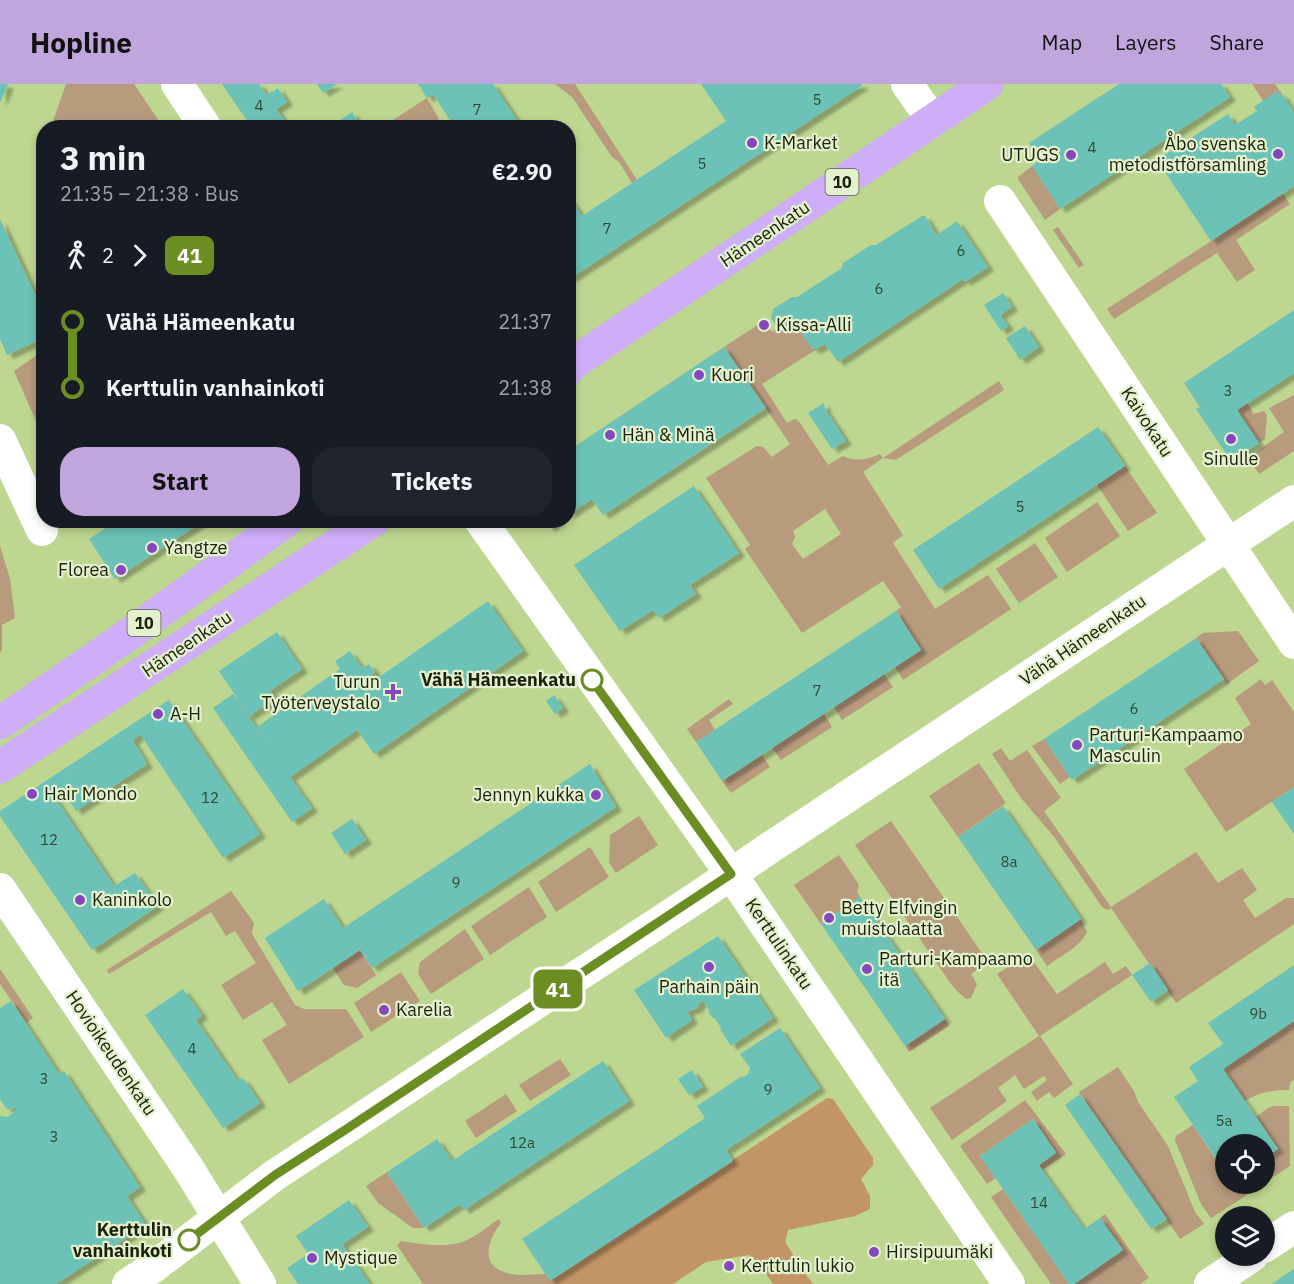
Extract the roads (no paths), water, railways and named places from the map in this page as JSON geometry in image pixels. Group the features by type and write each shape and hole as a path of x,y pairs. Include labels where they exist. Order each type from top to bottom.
{"highway":[{"name":"Hämeenkatu","path":"576,362 987,84"},
{"name":"10","path":"0,723 118,642 276,528"},
{"name":"Hämeenkatu","path":"0,767 362,528"}],"street":[{"path":"177,84 201,120"},
{"path":"907,84 933,121"},
{"name":"Kaivokatu","path":"1000,201 1294,643"},
{"path":"0,440 36,518"},
{"name":"Vähä Hämeenkatu","path":"128,1284 275,1175 1294,501"},
{"name":"Kerttulinkatu","path":"486,528 731,874 1010,1284"},
{"name":"Hovioikeudenkatu","path":"0,889 188,1168 260,1284"},
{"path":"1275,1240 1294,1227"},
{"path":"1210,1284 1237,1266"}],"place":[{"name":"K-Market","path":"752,143"},
{"name":"Åbo svenska metodistförsamling","path":"1278,154"},
{"name":"UTUGS","path":"1071,155"},
{"name":"Kissa-Alli","path":"764,325"},
{"name":"Kuori","path":"699,375"},
{"name":"Hän & Minä","path":"610,435"},
{"name":"Sinulle","path":"1231,439"},
{"name":"Yangtze","path":"152,548"},
{"name":"Florea","path":"121,570"},
{"name":"Vähä Hämeenkatu","path":"592,680"},
{"name":"Turun Työterveystalo","path":"393,692"},
{"name":"A-H","path":"158,714"},
{"name":"Parturi-Kampaamo Masculin","path":"1077,745"},
{"name":"Hair Mondo","path":"32,794"},
{"name":"Jennyn kukka","path":"596,795"},
{"name":"Kaninkolo","path":"80,900"},
{"name":"Betty Elfvingin muistolaatta","path":"829,918"},
{"name":"Parhain päin","path":"709,967"},
{"name":"Parturi-Kampaamo itä","path":"867,969"},
{"name":"Karelia","path":"384,1010"},
{"name":"Kerttulin vanhainkoti","path":"189,1240"},
{"name":"Hirsipuumäki","path":"874,1252"},
{"name":"Mystique","path":"312,1258"},
{"name":"Kerttulin lukio","path":"729,1266"}]}
